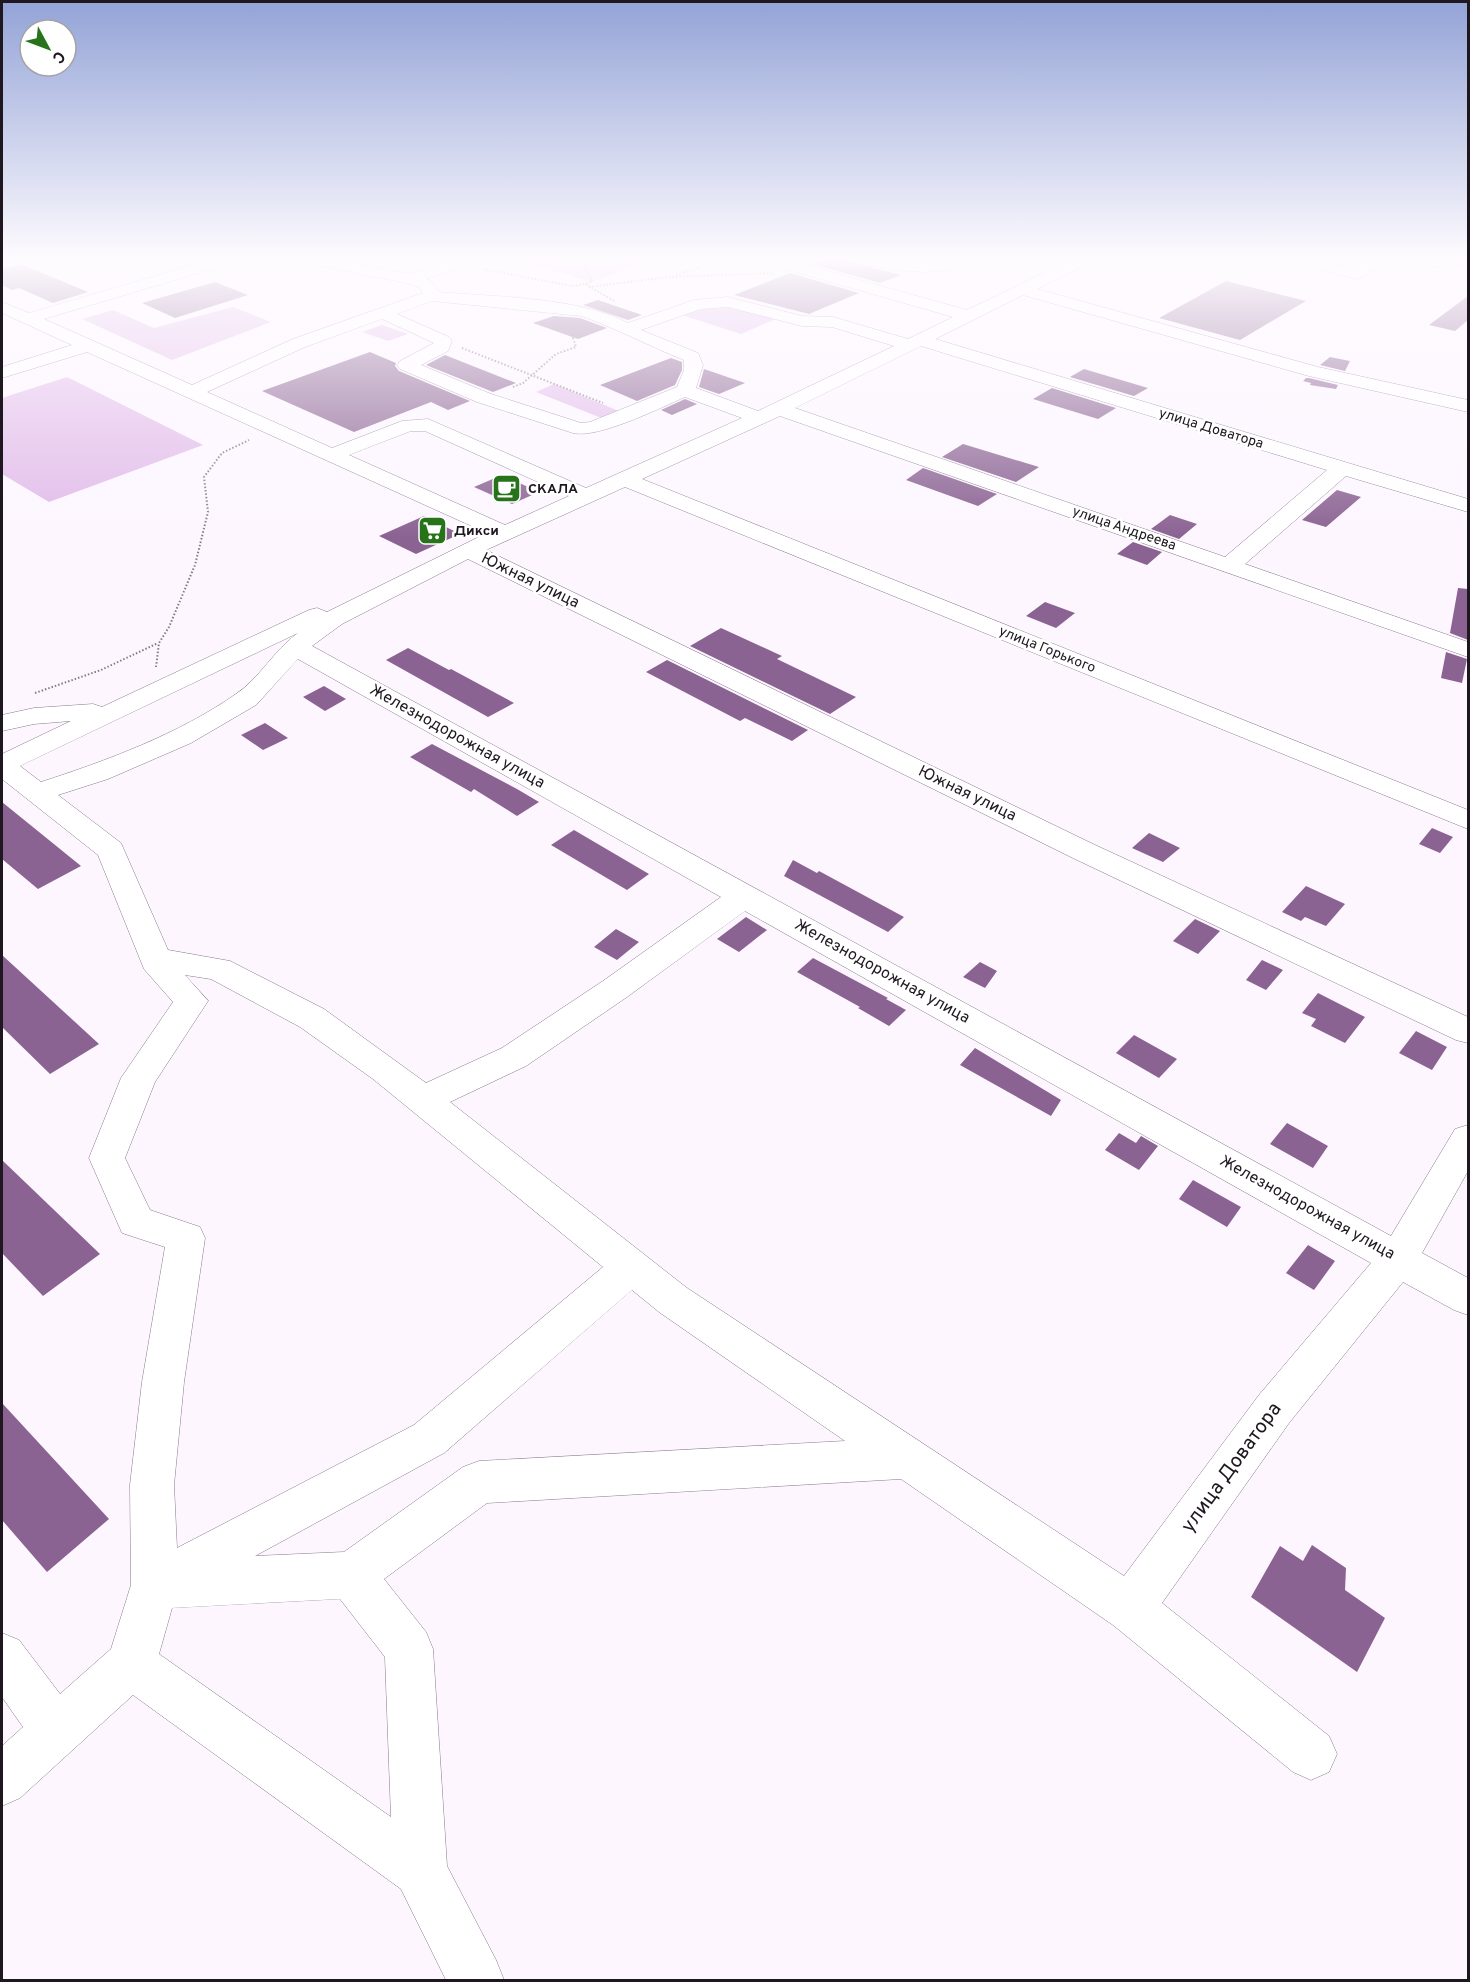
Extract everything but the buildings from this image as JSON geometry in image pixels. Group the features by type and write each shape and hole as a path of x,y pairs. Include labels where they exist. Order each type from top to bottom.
{"street":[{"path":"2,373 65,352"},
{"path":"100,352 507,534"},
{"path":"190,393 278,352"},
{"path":"431,352 406,365 484,398 580,429 594,427 685,391 692,376 694,362 692,357 682,352"},
{"path":"36,793 98,774 181,736 247,699 296,647 333,619 468,550 626,480 893,352"},
{"name":"улица Доватора","path":"950,352 1468,506"},
{"path":"1245,352 1315,372 1468,406"},
{"path":"11,354 31,363"},
{"name":"улица Андреева","path":"685,391 769,413 1229,566 1468,650"},
{"path":"331,455 408,425 419,423 588,497"},
{"path":"1229,566 1342,468"},
{"name":"улица Горького","path":"626,480 1468,820"},
{"name":"Южная улица","path":"468,550 1085,852 1468,1031"},
{"path":"2,1780 130,1664 155,1585 152,1485 163,1382 186,1238 136,1222 107,1158 139,1078 191,1001 160,969 111,850 2,765 152,691 317,615 333,619"},
{"name":"Железнодорожная улица","path":"296,647 1468,1298"},
{"path":"2,723 34,716 110,711"},
{"path":"422,1100 514,1057 615,989 744,896"},
{"path":"156,959 219,969 312,1018 422,1100 673,1300 1130,1608 1311,1754"},
{"name":"улица Доватора","path":"1130,1608 1274,1409 1399,1258 1468,1139"},
{"path":"155,1585 429,1439 631,1267"},
{"path":"155,1585 351,1575 479,1482 908,1458"},
{"path":"351,1575 409,1649 420,1870 476,1980"},
{"path":"2,1657 57,1731"},
{"path":"130,1664 420,1870"}],"path":[{"path":"477,352 629,413"},
{"path":"484,398 523,383 560,352"},
{"path":"152,691 159,643 169,627 195,565 208,512 204,477 222,453 271,429"},
{"path":"29,694 100,670 159,643"}],"shaded area":[{"path":"156,352 192,352 172,360"},
{"path":"67,377 203,445 49,502 2,474 2,398"},
{"path":"554,384 621,412 604,419 536,392"}],"place":[{"name":"СКАЛА","path":"507,489"},
{"name":"Дикси","path":"433,531"}]}
